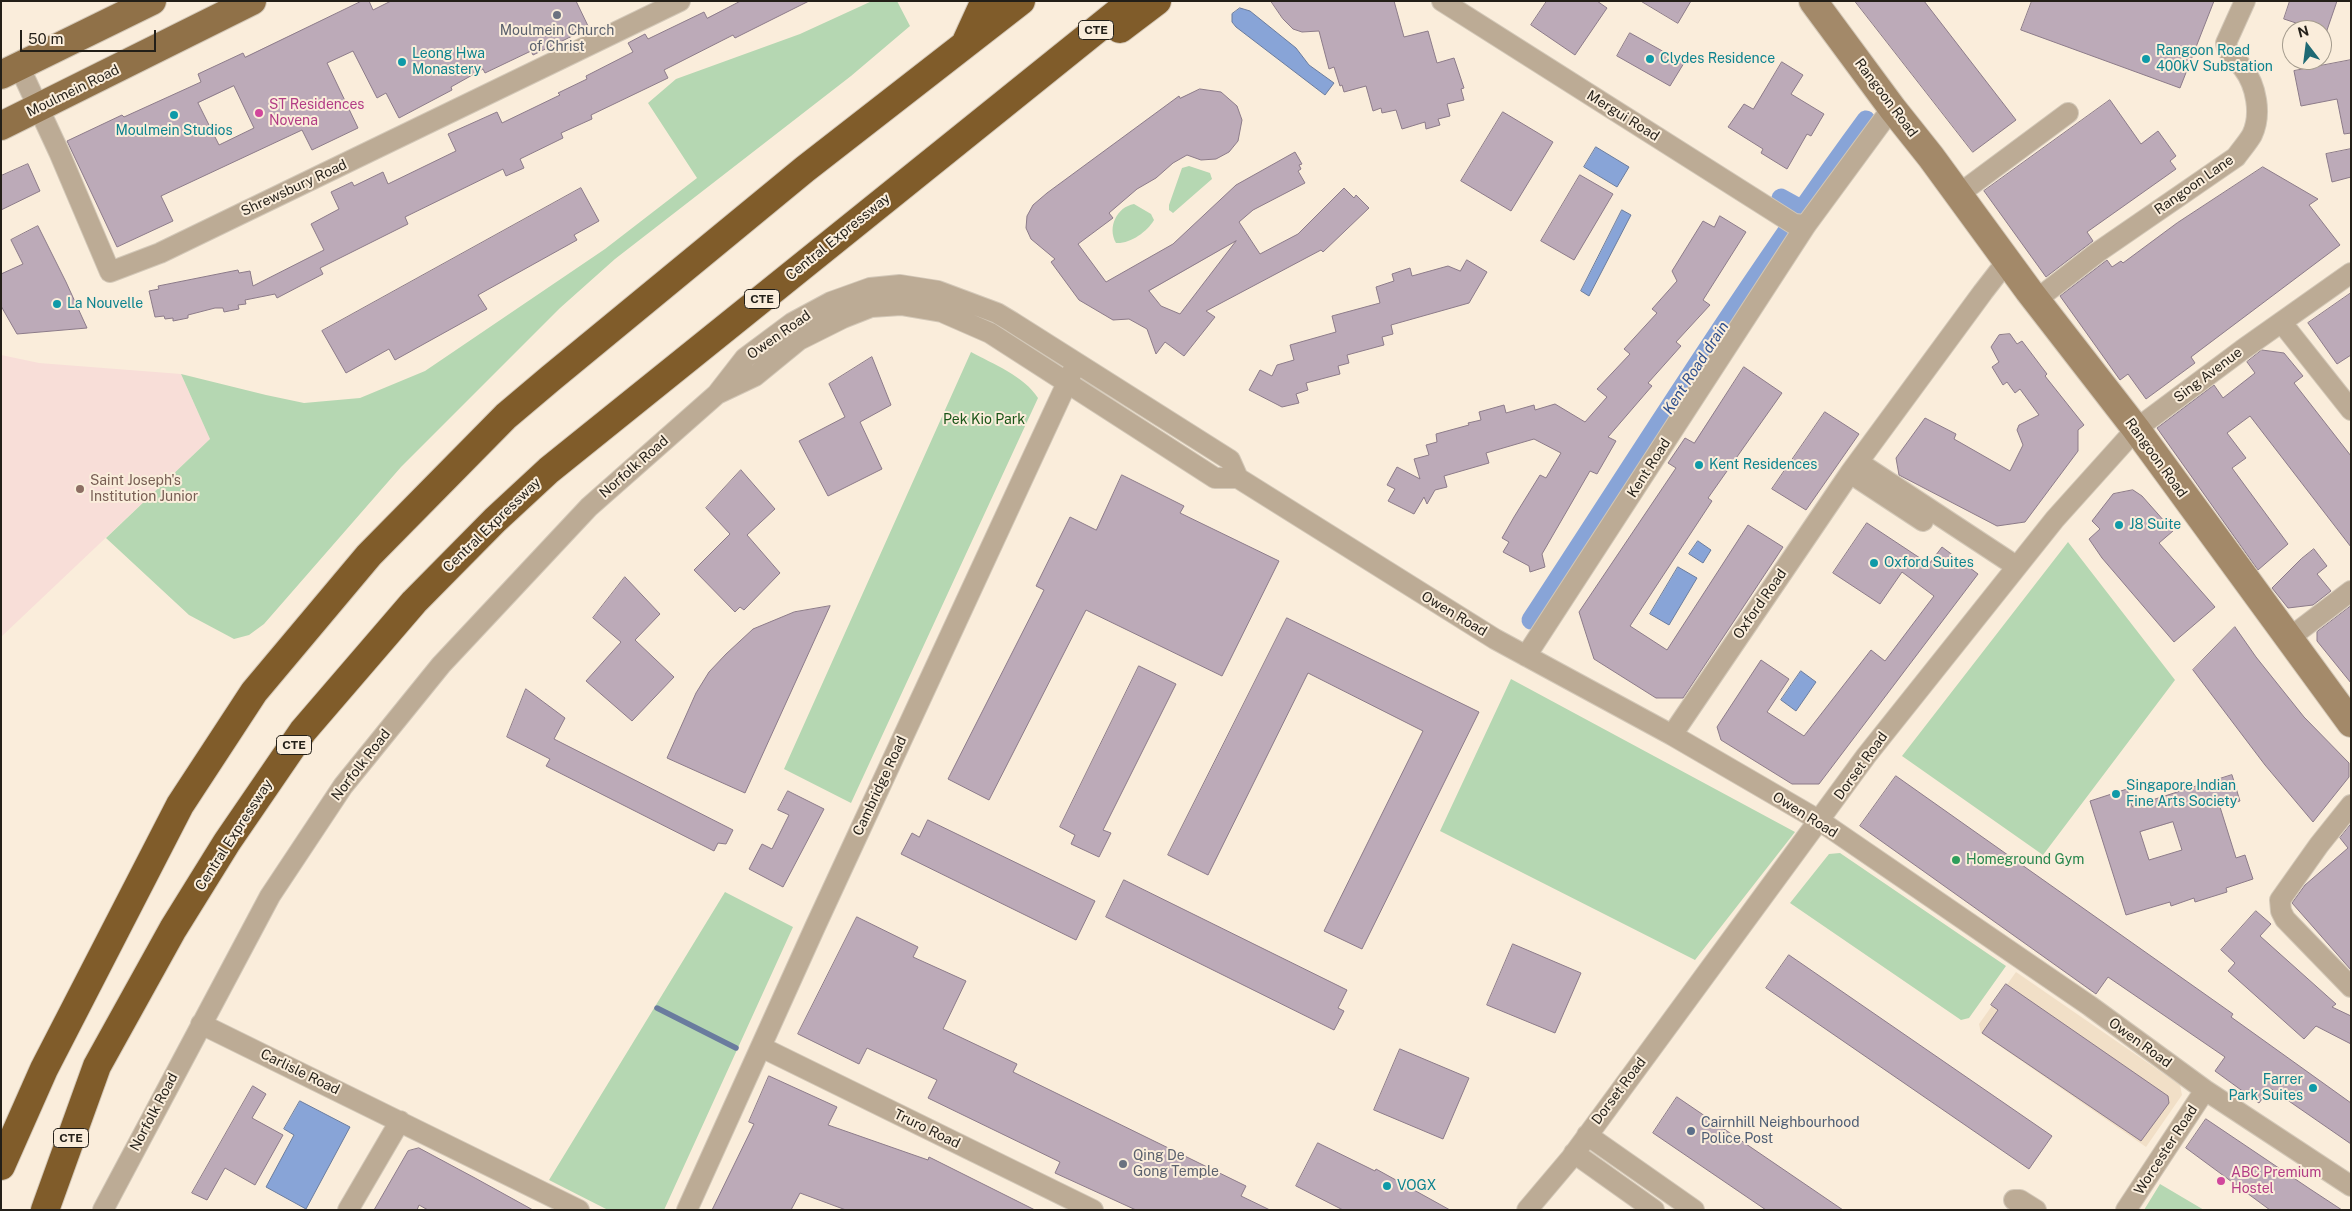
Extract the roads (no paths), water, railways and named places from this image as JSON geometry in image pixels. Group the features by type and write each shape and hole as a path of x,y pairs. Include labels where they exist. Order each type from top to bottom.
{"highway":[{"path":"965,44 983,5 987,1"},
{"path":"1,1166 44,1068 180,805 254,692 369,555 514,410 805,169 1021,1"},
{"name":"Central Expressway","path":"45,1210 97,1066 173,929 227,842 303,731 414,602 495,520 549,470 1132,1"},
{"path":"1060,59 1091,50 1157,1"}],"main road":[{"path":"10,70 152,1"},
{"name":"Moulmein Road","path":"1,126 252,1"}],"street":[{"name":"Shrewsbury Road","path":"10,70 38,108 110,272 160,253 680,1"},
{"name":"Mergui Road","path":"1442,1 1772,210 1800,225"},
{"name":"Rangoon Road","path":"1813,1 1892,108 1959,194 2036,300 2136,429 2351,724"},
{"name":"Rangoon Lane","path":"2036,300 2098,252 2236,157 2252,134 2257,113 2250,77 2229,52 2226,43 2246,1"},
{"name":"Kent Road","path":"1526,656 1800,225 1892,108"},
{"path":"1959,194 2068,113"},
{"name":"Oxford Road","path":"1672,736 1854,467 2007,261"},
{"name":"Sing Avenue","path":"2136,429 2242,350 2351,274"},
{"name":"Owen Road","path":"717,394 745,358 792,323 832,302 870,288 900,284 938,291 997,313 1230,460 1238,478"},
{"name":"Owen Road","path":"717,394 755,376 799,340 843,318 872,307 901,305 942,312 990,333 1215,478 1238,478 1391,576 1526,656 1672,736 1820,821 2090,1006 2205,1090 2351,1186"},
{"path":"2282,323 2351,410"},
{"name":"Cambridge Road","path":"687,1210 1076,364"},
{"name":"Norfolk Road","path":"103,1210 270,896 343,786 442,665 589,507 717,394"},
{"name":"Dorset Road","path":"1527,1210 1574,1153 1866,756 2055,519 2136,429"},
{"path":"1854,467 2012,572"},
{"path":"2288,639 2351,591"},
{"path":"2351,805 2319,845 2280,900 2279,906 2285,919 2351,987"},
{"name":"Carlisle Road","path":"201,1024 400,1120 579,1210"},
{"name":"Truro Road","path":"761,1047 1093,1210"},
{"name":"Worcester Road","path":"2126,1210 2205,1090"},
{"path":"348,1210 400,1120"},
{"path":"1587,1135 1694,1210"},
{"path":"1574,1153 1654,1210"},
{"path":"2014,1200 2020,1200 2036,1210"}],"water":[{"path":"1240,8 1250,11 1296,48 1309,65 1334,83 1325,95 1236,27 1232,22 1232,14"},
{"path":"1596,147 1629,167 1617,187 1584,167"},
{"path":"1622,210 1631,215 1589,296 1581,291"},
{"path":"1698,541 1711,550 1703,563 1689,554"},
{"path":"1678,567 1697,578 1669,625 1650,614"},
{"path":"1801,671 1816,682 1796,711 1781,700"},
{"path":"300,1101 350,1127 306,1209 266,1187 294,1135 284,1129"}],"waterway":[{"name":"Kent Road drain","path":"1531,620 1737,305 1866,120"},
{"path":"1781,198 1801,209"},
{"path":"657,1008 736,1048"}],"place":[{"name":"Moulmein Church of Christ","path":"557,15"},
{"name":"Clydes Residence","path":"1650,59"},
{"name":"Rangoon Road 400kV Substation","path":"2146,59"},
{"name":"Leong Hwa Monastery","path":"402,62"},
{"name":"ST Residences Novena","path":"259,113"},
{"name":"Moulmein Studios","path":"174,115"},
{"name":"La Nouvelle","path":"57,304"},
{"name":"Kent Residences","path":"1699,465"},
{"name":"Saint Joseph's Institution Junior","path":"80,489"},
{"name":"J8 Suite","path":"2119,525"},
{"name":"Oxford Suites","path":"1874,563"},
{"name":"Singapore Indian Fine Arts Society","path":"2116,794"},
{"name":"Homeground Gym","path":"1956,860"},
{"name":"Farrer Park Suites","path":"2313,1088"},
{"name":"Cairnhill Neighbourhood Police Post","path":"1691,1131"},
{"name":"Qing De Gong Temple","path":"1123,1164"},
{"name":"ABC Premium Hostel","path":"2221,1181"},
{"name":"VOGX","path":"1387,1186"}],"park label":[{"name":"Pek Kio Park","path":"984,420"}]}
